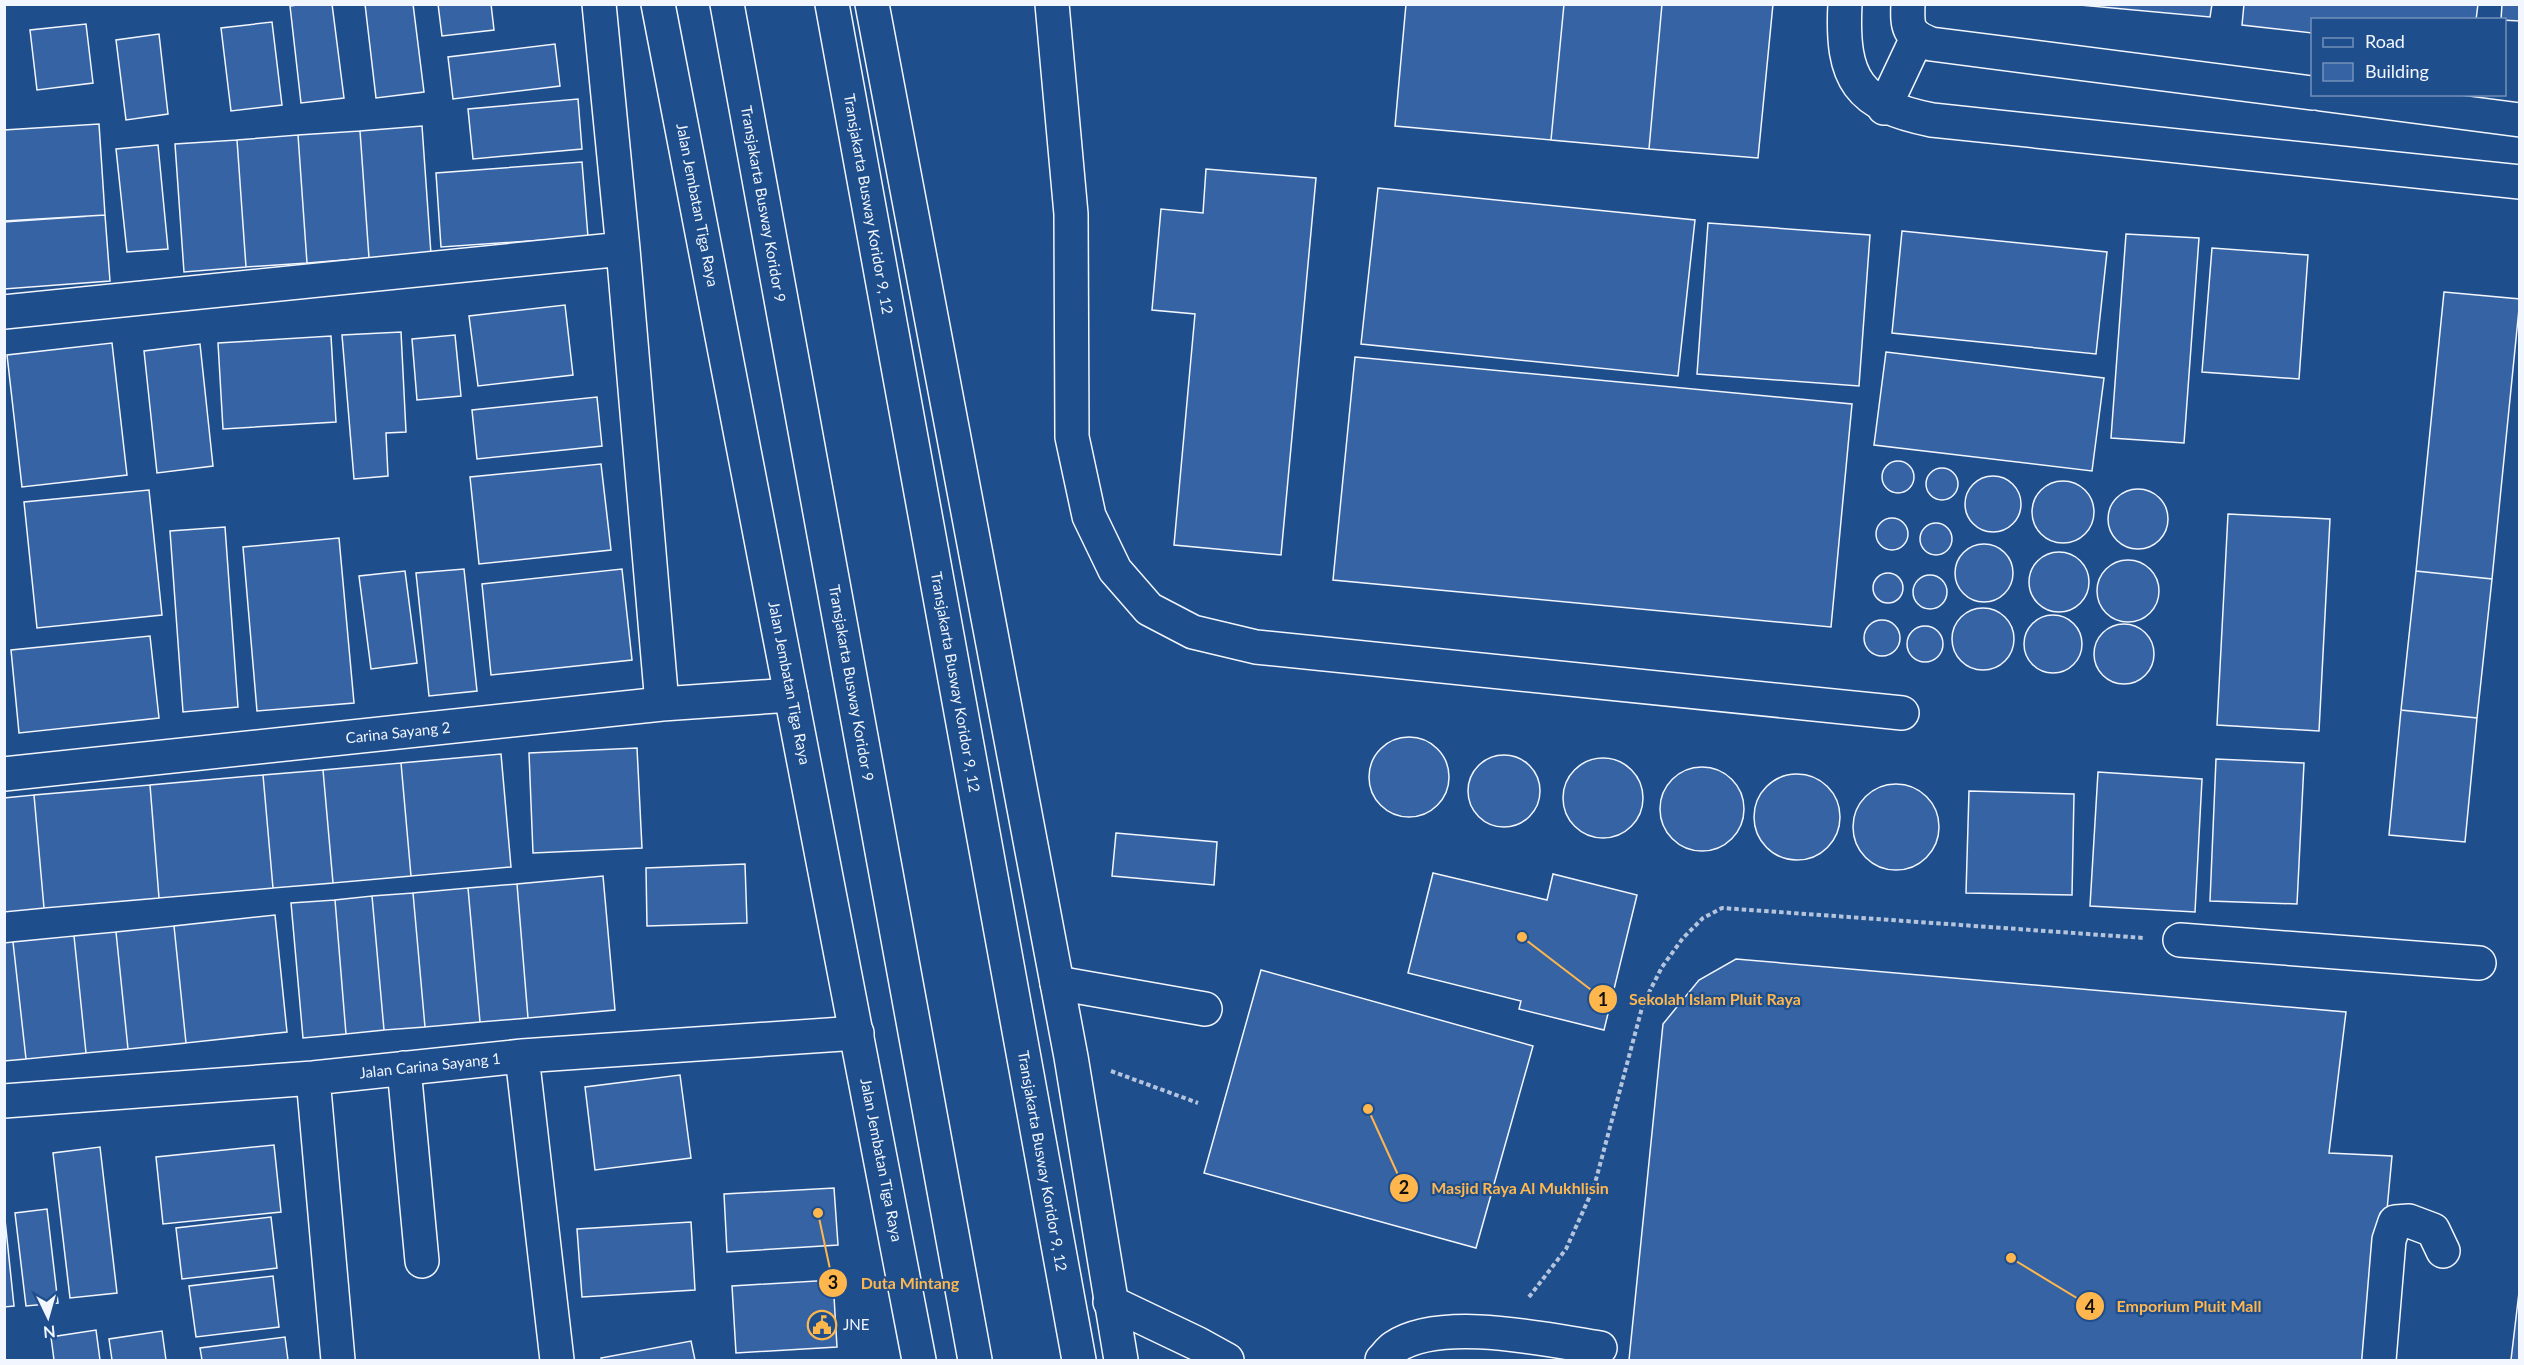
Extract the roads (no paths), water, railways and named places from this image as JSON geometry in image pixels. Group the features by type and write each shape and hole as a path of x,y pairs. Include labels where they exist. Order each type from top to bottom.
{"main road":[{"path":"599,4 623,249 662,704"},
{"name":"Jalan Jembatan Tiga Raya","path":"658,4 920,1360"},
{"name":"Transjakarta Busway Koridor 9","path":"727,4 975,1360"},
{"name":"Transjakarta Busway Koridor 9, 12","path":"832,4 1079,1360"},
{"path":"873,4 1057,983 1121,1360"},
{"path":"1052,4 1071,214 1072,437 1089,516 1115,570 1149,609 1193,632 1256,647 1902,713"},
{"path":"1845,4 1847,60 1857,86 1884,108 1932,120 2520,182"},
{"path":"1908,4 1910,31 1917,38 1950,48 2311,93"},
{"path":"1884,108 1917,38"},
{"path":"2336,96 2520,120"},
{"path":"4,312 623,249"},
{"name":"Carina Sayang 2","path":"4,774 662,704 791,695"},
{"path":"2180,940 2479,963"},
{"path":"1057,983 1205,1009"},
{"name":"Jalan Carina Sayang 1","path":"4,1101 313,1078 522,1056 857,1033"},
{"path":"522,1056 557,1360"},
{"path":"404,1068 422,1261"},
{"path":"313,1078 338,1360"},
{"path":"2379,1360 2389,1240 2395,1222 2409,1221 2433,1230 2443,1251"},
{"path":"1110,1302 1227,1360"},
{"path":"1382,1360 1394,1347 1416,1337 1444,1332 1504,1334 1600,1348"}],"place":[{"name":"Sekolah Islam Pluit Raya","path":"1522,937"},
{"name":"Masjid Raya Al Mukhlisin","path":"1368,1109"},
{"name":"Duta Mintang","path":"818,1213"},
{"name":"Emporium Pluit Mall","path":"2011,1258"},
{"name":"JNE","path":"822,1325"}]}
